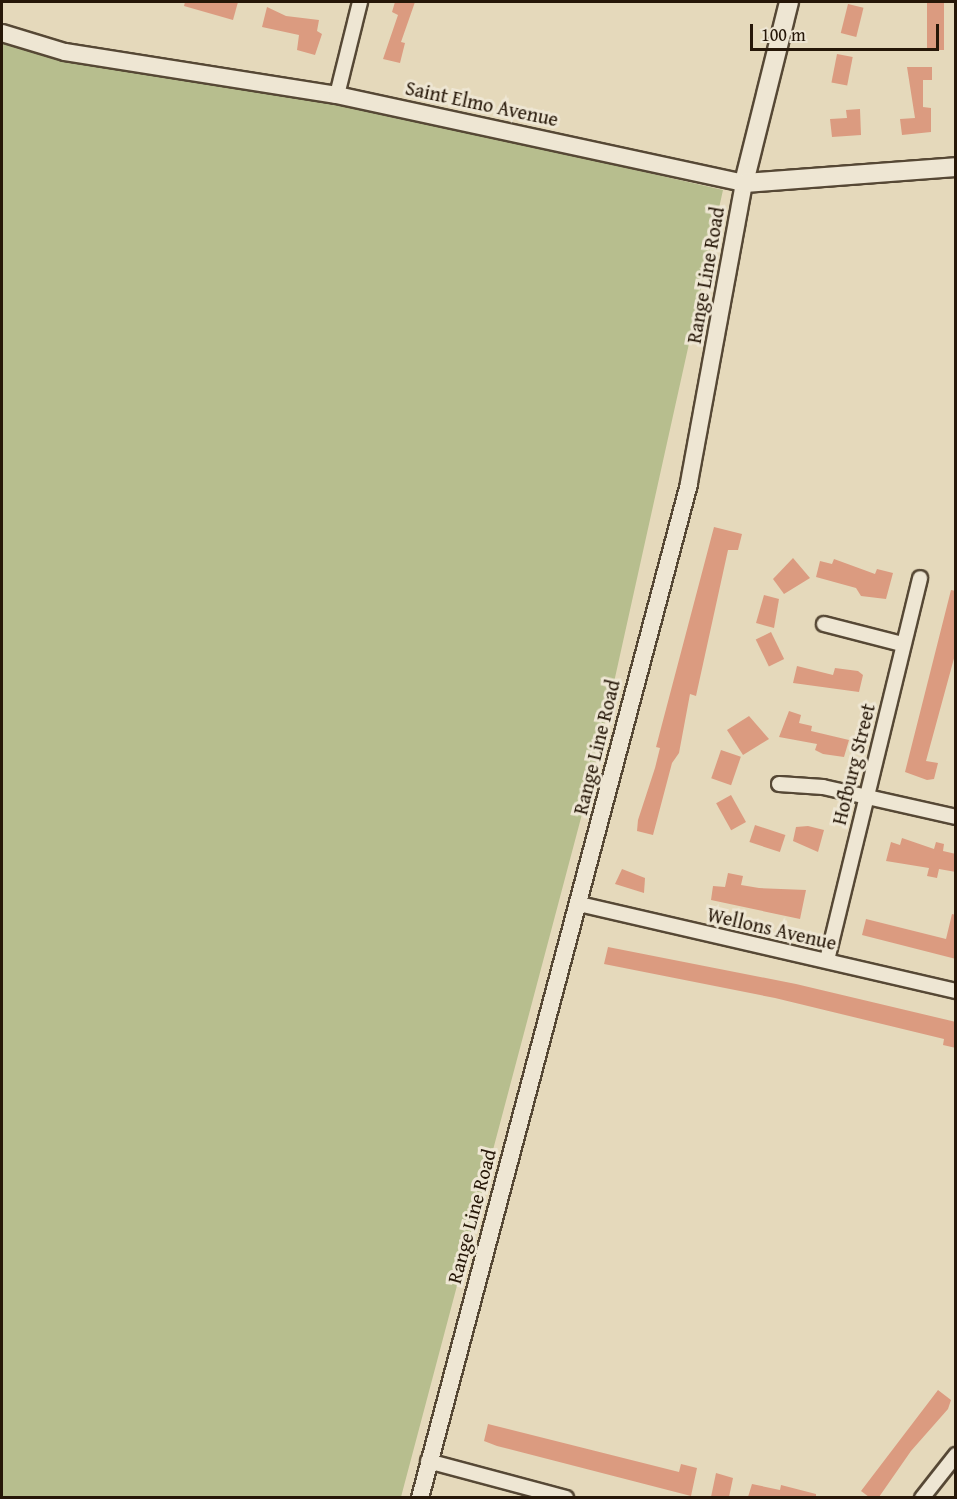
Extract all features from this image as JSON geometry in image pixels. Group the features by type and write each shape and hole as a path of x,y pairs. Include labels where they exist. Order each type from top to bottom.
{"main road":[{"name":"Range Line Road","path":"744,183 789,2"},
{"name":"Saint Elmo Avenue","path":"744,183 956,167"}],"street":[{"path":"337,95 360,2"},
{"name":"Saint Elmo Avenue","path":"2,33 65,52 337,95 744,183"},
{"name":"Range Line Road","path":"420,1497 689,484 744,183"},
{"name":"Hofburg Street","path":"827,960 865,795 920,578"},
{"path":"824,624 902,644"},
{"path":"778,784 865,795 956,817"},
{"name":"Wellons Avenue","path":"579,904 956,991"},
{"path":"922,1497 956,1455"},
{"path":"428,1461 566,1497"}],"green space":[{"path":"2,43 44,54 382,112 723,190 599,750 401,1497 2,1497"}],"building":[{"path":"185,2 238,2 233,20 184,6"},
{"path":"395,2 415,2 401,42 405,43 400,63 383,59 398,15 392,12"},
{"path":"927,2 944,2 944,50 927,50"},
{"path":"848,4 864,8 856,37 841,33"},
{"path":"267,7 286,16 319,20 317,31 322,34 315,55 297,50 299,35 262,27"},
{"path":"837,54 853,57 847,86 831,82"},
{"path":"907,67 932,67 932,80 923,80 923,107 931,108 931,132 902,135 900,119 915,118"},
{"path":"860,109 861,135 832,137 830,119 847,118 846,110"},
{"path":"714,527 742,534 738,550 728,550 696,696 690,694 679,753 672,763 653,835 637,831 638,820 655,768 660,748 656,747"},
{"path":"793,558 810,578 784,594 773,579"},
{"path":"834,559 875,574 877,569 893,573 886,599 861,596 856,588 816,577 820,561 832,564"},
{"path":"951,590 956,591 956,651 926,761 938,763 934,779 927,780 905,772"},
{"path":"764,595 779,599 774,628 756,623"},
{"path":"771,632 784,659 769,666 756,639"},
{"path":"797,666 833,675 835,668 858,671 863,675 859,692 793,683"},
{"path":"789,711 801,715 799,723 812,726 811,731 849,740 844,757 823,754 815,750 817,744 779,737"},
{"path":"749,716 769,739 743,755 727,730"},
{"path":"721,750 741,757 731,785 711,778"},
{"path":"731,795 746,822 731,830 716,803"},
{"path":"755,825 785,835 780,852 749,842"},
{"path":"808,826 824,830 818,852 793,841 796,827"},
{"path":"902,838 934,849 936,842 944,844 943,851 956,854 956,872 939,869 937,878 927,876 929,868 886,861 891,842 900,845"},
{"path":"622,869 645,878 644,893 615,884"},
{"path":"728,873 743,876 741,885 806,890 800,919 711,900 713,886 725,887"},
{"path":"952,914 956,915 956,959 862,935 866,919 946,939"},
{"path":"608,947 796,984 956,1022 956,1048 943,1045 944,1039 775,998 604,964"},
{"path":"938,1390 951,1400 948,1409 911,1451 879,1497 869,1497 861,1491"},
{"path":"488,1424 679,1472 681,1464 697,1468 691,1496 497,1446 484,1441"},
{"path":"716,1473 733,1478 729,1497 711,1497"},
{"path":"752,1484 780,1490 781,1485 816,1494 816,1497 748,1497"}]}
